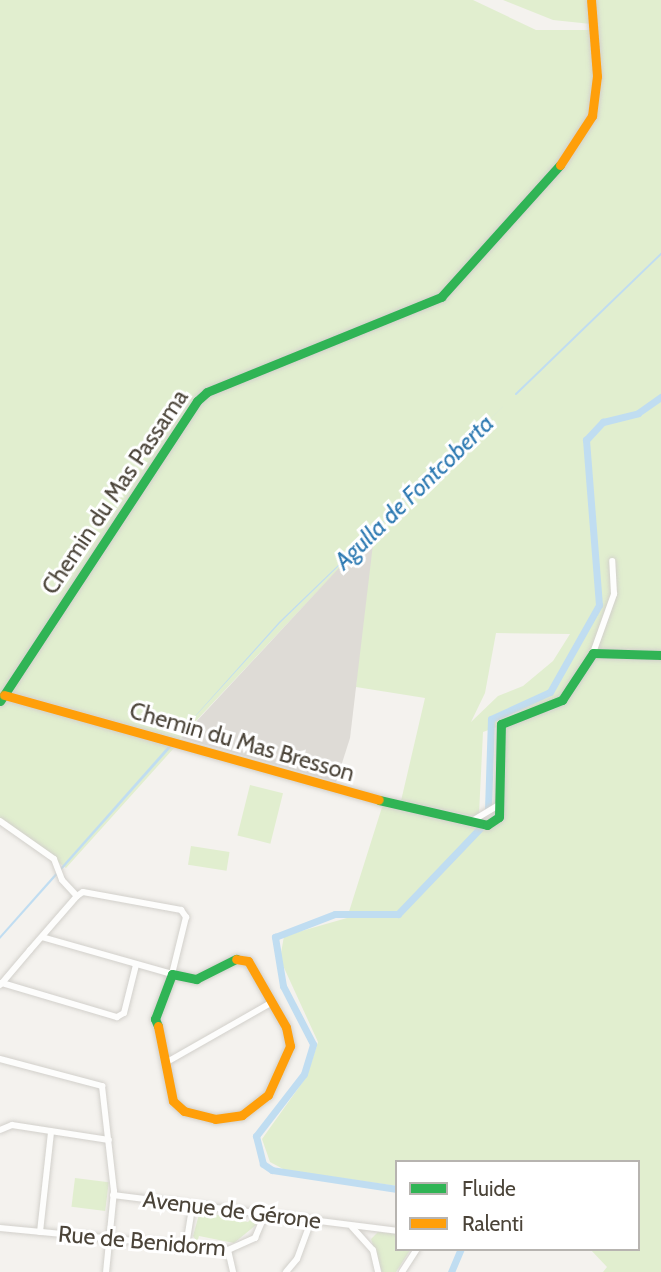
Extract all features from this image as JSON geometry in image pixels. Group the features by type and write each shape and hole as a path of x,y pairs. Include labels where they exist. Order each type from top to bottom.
{"street":[{"name":"Chemin du Mas Passama","path":"2,698 197,401 207,391 441,297 569,155 592,116 597,76 591,0"},
{"path":"612,561 614,594 593,653 661,655"},
{"name":"Chemin du Mas Bresson","path":"2,698 353,794 492,824 499,817 497,806 501,724 562,700 593,653"},
{"path":"1,824 46,852 77,897"},
{"path":"42,937 136,965 172,974 196,979 245,960 286,1027 290,1046 279,1080 254,1109 226,1119 184,1111 170,1094 167,1062 155,1020 172,974 185,913 89,891 77,897 42,937 1,984 117,1017 124,1013 136,965"},
{"path":"167,1062 271,1003"},
{"path":"0,1059 98,1083 110,1140 113,1195 106,1272"},
{"path":"0,1130 12,1125 110,1140"},
{"path":"40,1232 51,1132"},
{"name":"Avenue de Gérone","path":"113,1195 395,1231"},
{"path":"186,1246 192,1207"},
{"name":"Rue de Benidorm","path":"0,1228 228,1250 255,1238 265,1215"},
{"path":"291,1270 311,1222"},
{"name":"Avenue de Gérone","path":"351,1226 373,1250 378,1272"},
{"path":"228,1250 233,1272"},
{"path":"402,1272 416,1251"}],"green space":[{"path":"0,0 473,0 536,30 592,30 594,76 588,115 567,153 439,295 205,389 0,694"},
{"path":"503,0 587,0 591,24 553,20"},
{"path":"594,0 661,0 661,652 591,650 560,698 505,716 497,727 483,732 479,814 473,816 401,801 425,698 356,687 363,543 179,739 10,692 199,403 209,394 443,300 572,157 595,117 601,76","holes":["496,633 570,634 553,661 523,686 498,696 471,722 485,693"]},
{"path":"594,657 661,658 661,1272 603,1272 607,1267 592,1251 640,1251 640,1160 395,1160 395,1186 285,1170 270,1162 262,1139 307,1076 318,1042 280,959 284,936 347,918 383,804 484,830 503,821 500,734 508,721 551,711 564,703"},
{"path":"6,698 174,748 66,868 0,818 0,707"},
{"path":"250,785 283,793 270,844 237,835"},
{"path":"191,846 230,852 227,871 188,865"},
{"path":"75,1178 109,1182 105,1211 71,1207"},
{"path":"200,1211 248,1222 252,1218 256,1225 234,1243 199,1236 197,1242 193,1236"},
{"path":"378,1232 395,1234 395,1251 410,1251 396,1272 382,1272 371,1239"}],"water":[{"path":"517,393 280,623 172,742 279,622"},
{"path":"171,743 174,744 0,939 0,936"}],"building":[{"path":"363,542 373,544 350,738 336,782 181,738"}],"waterway":[{"name":"Agulla de Fontcoberta","path":"516,394 661,254"},
{"path":"488,809 491,719 550,692 599,605 586,440 603,422 638,413 661,397"},
{"path":"395,1189 272,1170 263,1164 256,1136 304,1074 313,1044 283,986 275,937 335,914 398,914 481,827"},
{"path":"451,1272 460,1251"}],"traffic: fast":[{"path":"0,701 197,401 207,392 441,297 560,165"},
{"path":"379,800 487,825 499,817 501,724 562,700 593,653 661,655"},
{"path":"158,1026 155,1019 172,974 196,979 236,959"}],"traffic: slow":[{"path":"560,165 592,116 597,76 591,0"},
{"path":"4,695 379,800"},
{"path":"158,1026 173,1101 184,1111 215,1119 242,1115 268,1095 290,1046 286,1027 248,961 236,959"}]}
